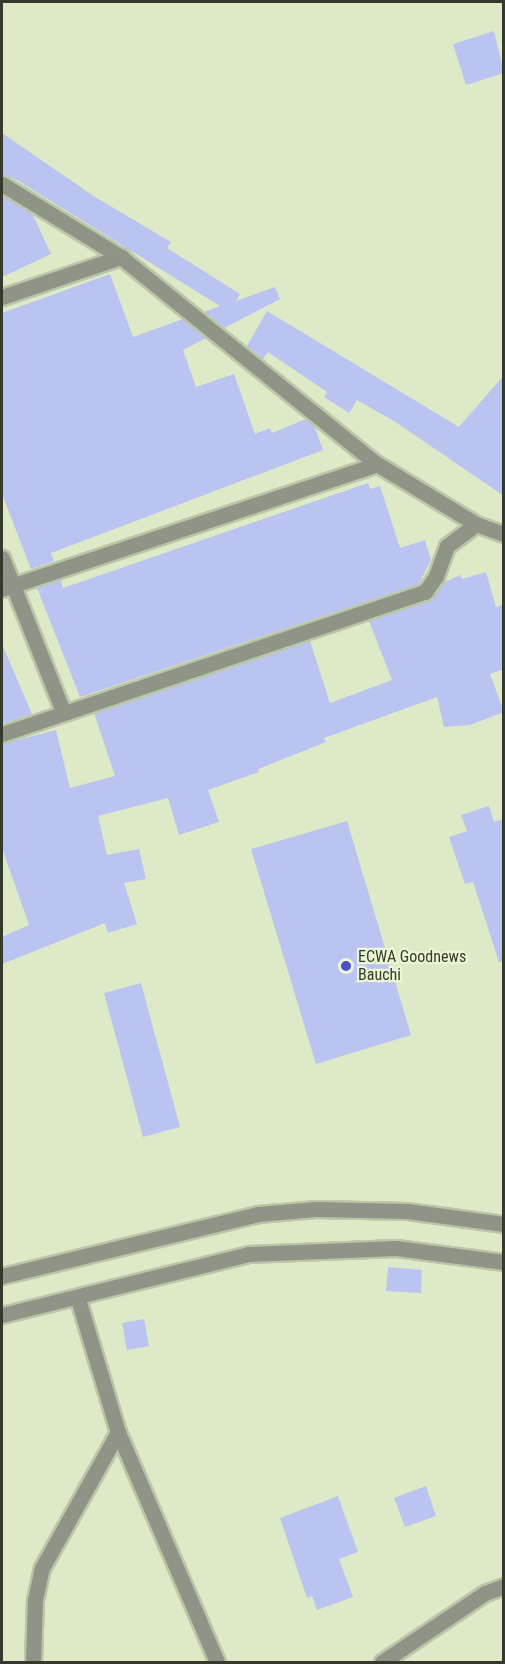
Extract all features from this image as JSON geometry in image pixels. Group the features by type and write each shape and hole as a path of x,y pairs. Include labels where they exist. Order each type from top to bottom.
{"street":[{"path":"2,184 121,257 377,464 476,524 504,534"},
{"path":"2,297 121,257"},
{"path":"7,587 377,464"},
{"path":"2,734 63,711 425,591 436,576 447,546 476,524"},
{"path":"2,558 7,587 63,711"},
{"path":"2,1276 258,1214 316,1209 407,1211 504,1224"},
{"path":"2,1315 78,1299 248,1254 385,1248 504,1262"},
{"path":"78,1299 118,1432 217,1662"},
{"path":"33,1662 35,1600 42,1568 118,1432"},
{"path":"382,1662 485,1593 504,1586"}],"building":[{"path":"494,31 504,73 466,85 453,44"},
{"path":"2,133 95,197 171,242 167,248 240,294 236,301 275,287 280,299 224,328 204,312 220,306 17,180 2,174"},
{"path":"2,195 33,215 51,254 2,277"},
{"path":"110,274 133,337 183,319 206,338 183,350 196,387 234,374 255,434 270,428 272,433 306,419 314,425 323,450 51,553 54,561 31,569 2,494 2,313"},
{"path":"267,311 459,427 504,375 504,496 394,421 357,400 349,413 324,397 327,392 268,352 263,359 247,346"},
{"path":"368,483 370,489 380,486 400,548 425,540 431,560 419,584 80,697 37,588 61,580 63,588"},
{"path":"486,572 496,607 504,604 504,669 490,674 504,712 470,725 444,727 437,697 324,738 326,742 258,769 259,772 208,790 219,822 179,835 168,798 98,816 107,855 139,849 146,879 124,883 137,924 108,933 105,923 2,964 2,937 29,925 2,848 2,744 56,730 70,788 115,776 94,713 310,641 330,703 392,680 369,621 428,601 443,583 460,575 462,579"},
{"path":"2,644 32,714 2,724"},
{"path":"489,806 494,822 504,819 504,961 499,962 473,882 465,884 449,837 467,831 461,815"},
{"path":"347,821 411,1035 316,1064 251,849"},
{"path":"141,983 180,1127 143,1137 104,993"},
{"path":"388,1267 422,1270 421,1293 386,1291"},
{"path":"144,1319 149,1346 127,1350 122,1323"},
{"path":"426,1486 436,1516 405,1527 394,1498"},
{"path":"338,1496 358,1552 339,1559 353,1597 317,1610 312,1596 307,1598 280,1518"}],"place":[{"name":"ECWA Goodnews Bauchi","path":"346,966"}]}
